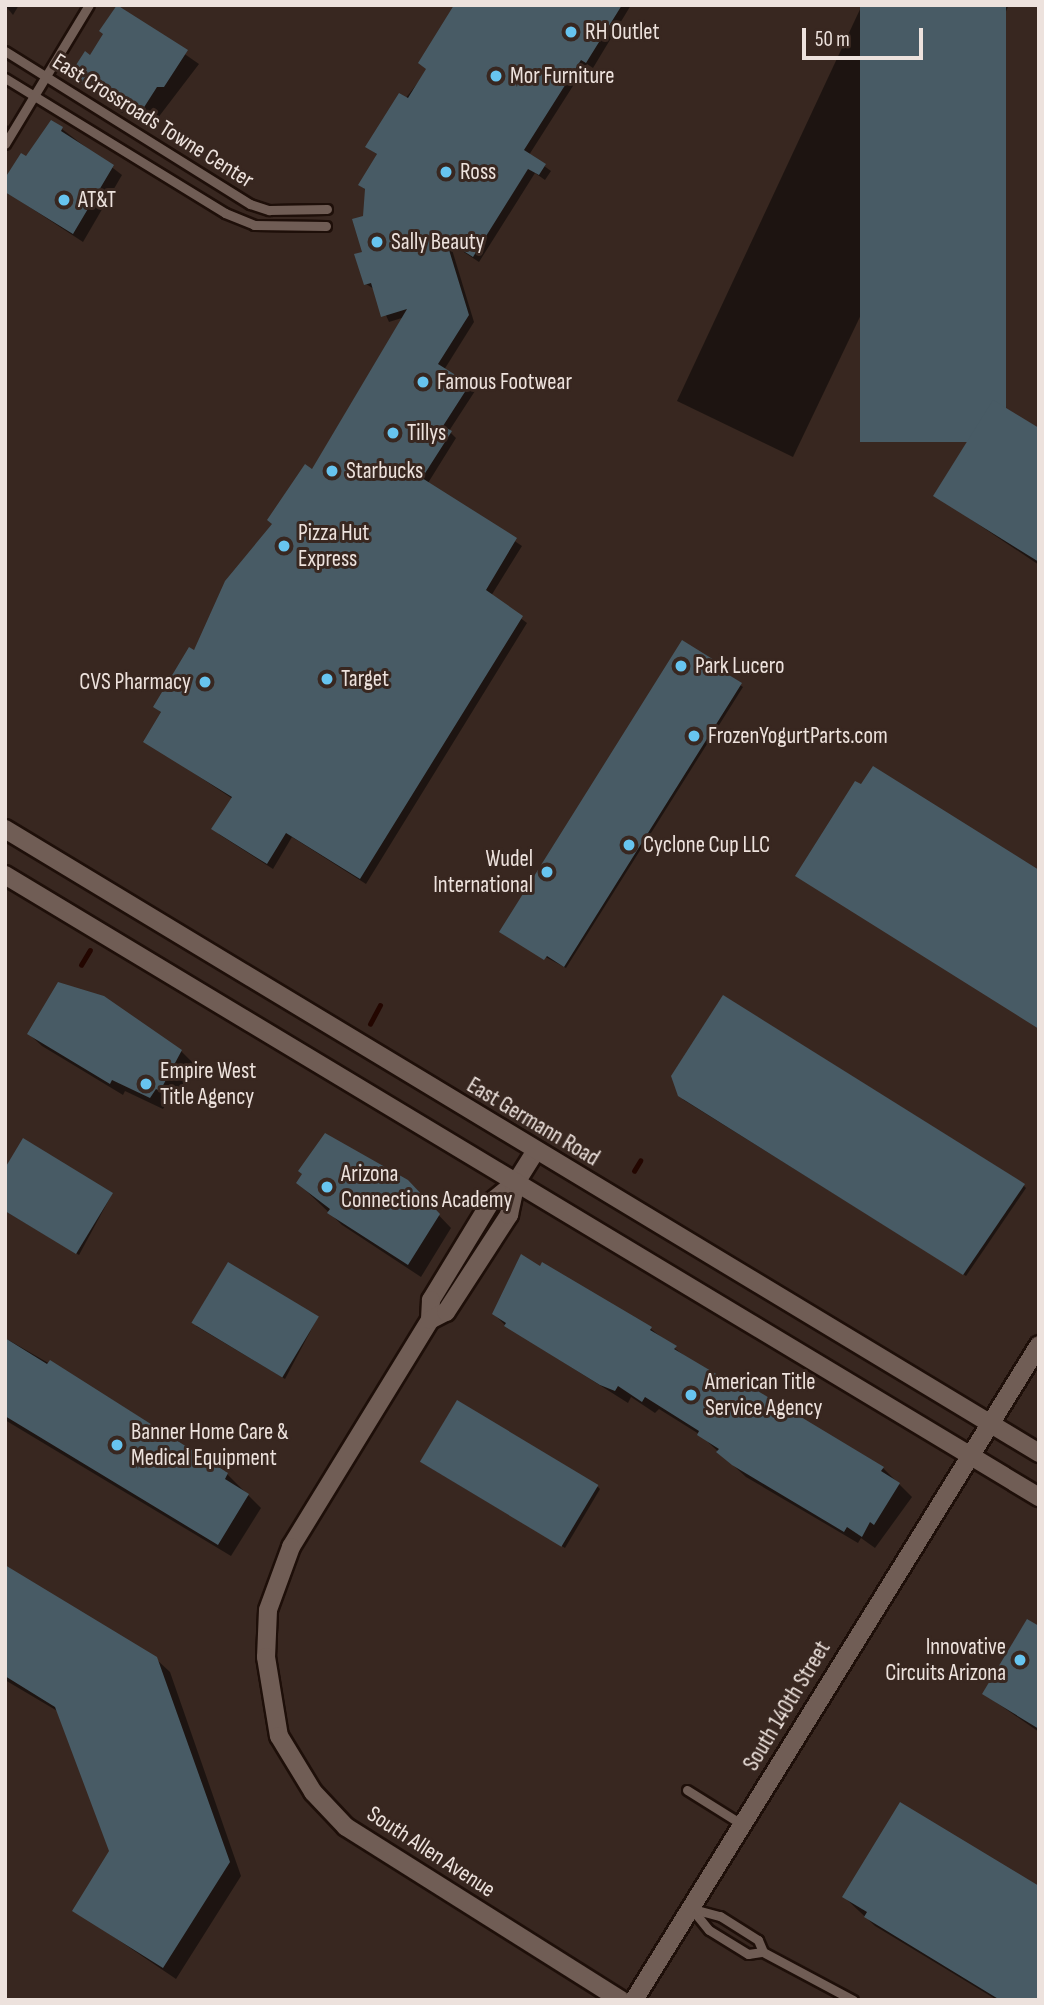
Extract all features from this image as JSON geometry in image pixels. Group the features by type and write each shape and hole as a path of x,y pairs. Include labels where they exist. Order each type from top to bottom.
{"main road":[{"name":"East Germann Road","path":"5,830 984,1429 1039,1452"},
{"path":"5,875 1039,1497"},
{"name":"South Allen Avenue","path":"535,1152 516,1182 509,1215 446,1312 430,1320 298,1535 274,1586 268,1610 266,1657 279,1737 313,1792 369,1844 621,2000"},
{"name":"South 140th Street","path":"635,2000 984,1429 1039,1345"}],"lane":[{"path":"5,144 89,5"},
{"name":"East Crossroads Towne Center","path":"5,51 250,204 270,210 327,209"},
{"name":"East Crossroads Towne Center","path":"5,78 225,213 254,225 326,226"},
{"path":"687,1790 743,1825"},
{"path":"691,1908 709,1930 748,1954 763,1952 853,2000"},
{"path":"691,1908 720,1916 758,1940 763,1952"}],"building":[{"path":"117,5 188,50 164,87 157,87 141,112 115,96 108,101 69,76 85,51 90,55 103,34 99,31"},
{"name":"Target","path":"454,5 622,5 586,63 581,60 524,150 546,164 539,175 528,169 473,257 446,240 469,315 438,364 470,384 443,426 452,431 422,478 517,538 486,590 523,616 360,879 286,833 267,864 211,829 232,797 143,742 161,712 153,707 189,647 194,650 225,581 272,524 267,520 305,464 312,469 407,309 381,317 371,283 364,285 354,254 362,252 352,219 363,216 365,189 358,185 377,154 365,147 399,93 408,98 426,69 418,63"},
{"path":"860,5 1006,5 1006,442 860,442"},
{"path":"51,120 63,127 61,131 114,165 73,234 5,192 5,178 21,153 26,156"},
{"path":"993,400 1039,428 1039,562 933,496"},
{"path":"682,640 727,668 724,672 742,683 564,967 547,956 544,960 499,932"},
{"path":"873,766 1039,870 1039,1029 795,876 855,781 861,784"},
{"path":"58,982 104,996 182,1050 160,1091 156,1089 150,1098 112,1080 110,1084 27,1034"},
{"path":"723,995 1025,1184 963,1275 678,1096 671,1076"},
{"path":"325,1133 408,1180 440,1214 408,1265 327,1213 330,1209 296,1183 302,1174 298,1171"},
{"path":"23,1138 113,1193 76,1254 5,1211 5,1168"},
{"name":"American Title Service Agency","path":"521,1254 540,1266 542,1262 652,1327 650,1330 677,1346 674,1349 728,1381 730,1378 756,1390 884,1467 881,1471 900,1483 874,1525 870,1522 862,1537 847,1527 844,1532 732,1465 716,1452 719,1449 697,1435 699,1431 645,1397 642,1402 618,1386 615,1391 600,1385 504,1326 506,1323 492,1314"},
{"path":"228,1262 319,1317 282,1377 191,1323"},
{"name":"Banner Home Care & Medical Equipment","path":"5,1338 47,1364 50,1360 228,1473 225,1479 249,1494 218,1545 5,1416"},
{"path":"457,1400 598,1485 561,1547 420,1462"},
{"path":"5,1565 157,1657 230,1862 163,1968 72,1911 109,1851 55,1707 5,1676"},
{"name":"Innovative Circuits Arizona","path":"1027,1619 1039,1626 1039,1729 982,1694"},
{"path":"900,1802 1039,1886 1039,2000 1000,2000 864,1917 867,1912 842,1897"}],"waterway":[{"path":"81,965 90,950"},
{"path":"370,1024 380,1005"},
{"path":"634,1171 640,1161"}],"place":[{"name":"RH Outlet","path":"571,32"},
{"name":"Mor Furniture","path":"496,76"},
{"name":"Ross","path":"446,172"},
{"name":"AT&T","path":"64,200"},
{"name":"Sally Beauty","path":"377,242"},
{"name":"Famous Footwear","path":"423,382"},
{"name":"Tillys","path":"393,433"},
{"name":"Starbucks","path":"332,471"},
{"name":"Pizza Hut Express","path":"284,546"},
{"name":"Park Lucero","path":"681,666"},
{"name":"Target","path":"327,679"},
{"name":"CVS Pharmacy","path":"205,682"},
{"name":"FrozenYogurtParts.com","path":"694,736"},
{"name":"Cyclone Cup LLC","path":"629,845"},
{"name":"Wudel International","path":"547,872"},
{"name":"Empire West Title Agency","path":"146,1084"},
{"name":"Arizona Connections Academy","path":"327,1187"},
{"name":"American Title Service Agency","path":"691,1395"},
{"name":"Banner Home Care & Medical Equipment","path":"117,1445"},
{"name":"Innovative Circuits Arizona","path":"1020,1660"}]}
